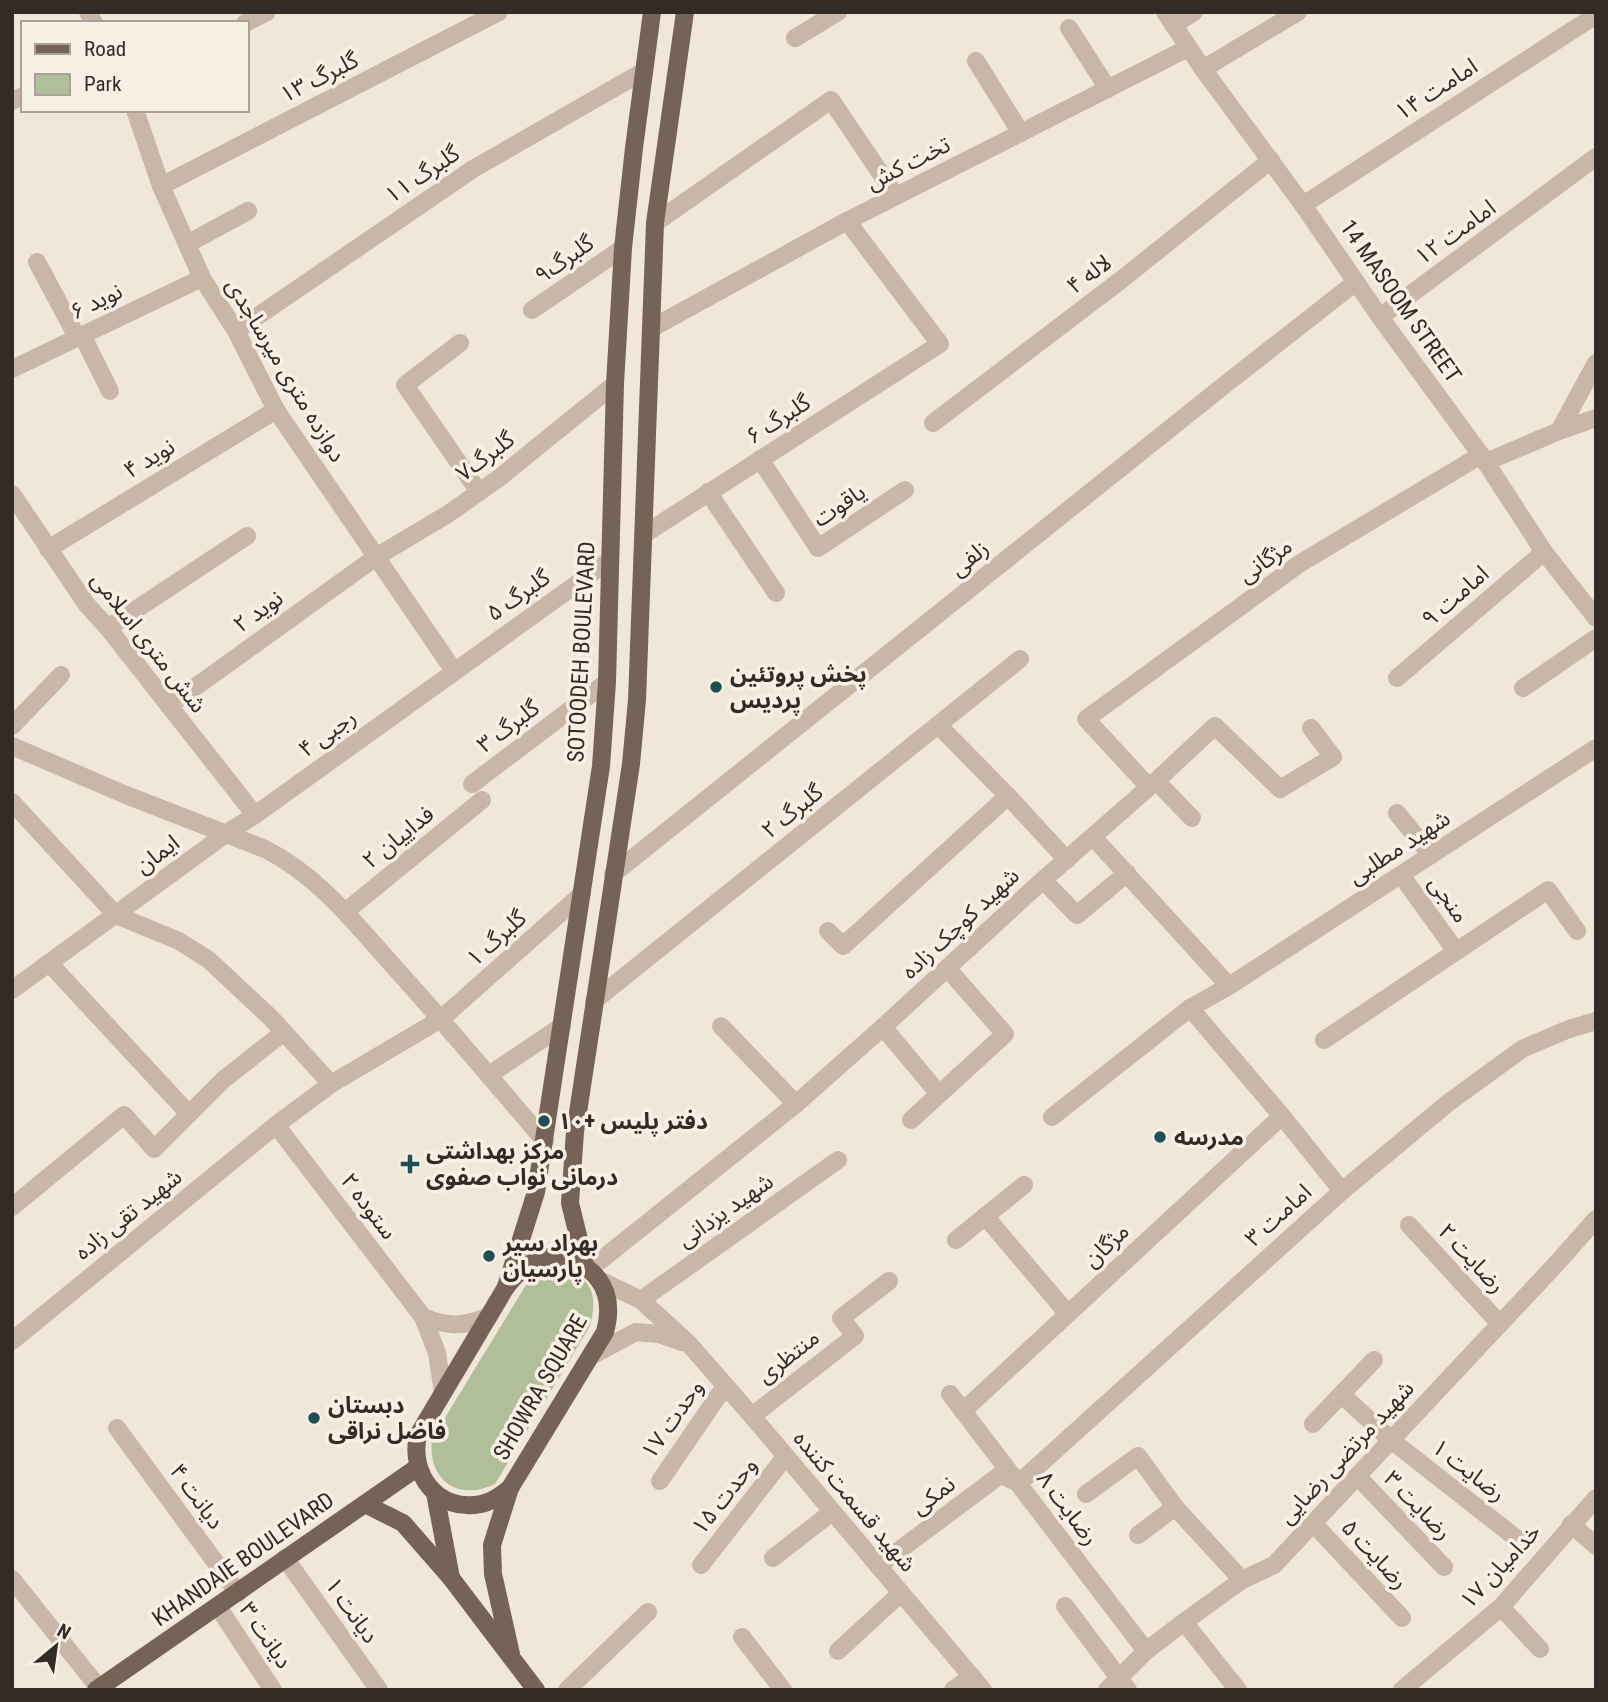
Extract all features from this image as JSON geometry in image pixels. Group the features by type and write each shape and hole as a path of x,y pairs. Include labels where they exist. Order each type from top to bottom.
{"main road":[{"name":"SOTOODEH BOULEVARD","path":"506,1287 536,1192 601,766 607,682 615,384 623,248 652,12"},
{"path":"593,1274 570,1203 575,1132 631,764 637,701 655,223 685,12"},
{"path":"452,1578 435,1493 425,1482 418,1467 418,1435 506,1287 522,1268 547,1257 561,1258 574,1261 593,1274"},
{"name":"SHOWRA SQUARE","path":"435,1493 464,1505 480,1505 494,1500 510,1488 604,1332 608,1319 607,1298 593,1274"},
{"name":"KHANDAIE BOULEVARD","path":"97,1689 418,1467"},
{"path":"510,1488 492,1545 493,1574 513,1661"},
{"path":"365,1504 403,1523 452,1578 536,1690"}],"street":[{"path":"248,22 267,12"},
{"name":"گلبرگ ۱۳","path":"161,186 499,12"},
{"path":"794,38 838,12"},
{"path":"1169,18 1194,12"},
{"path":"1203,69 1298,12"},
{"name":"امامت ۱۴","path":"1303,205 1596,15"},
{"name":"14 MASOOM STREET","path":"1169,18 1483,459 1544,551 1596,618"},
{"path":"1069,28 1108,89"},
{"name":"تخت کش","path":"652,328 847,221 1188,48"},
{"path":"976,61 1021,133"},
{"name":"گلبرگ ۱۱","path":"236,331 473,169 644,71"},
{"path":"655,223 831,100 897,196"},
{"name":"دوازده متری میرساجدی","path":"136,112 161,186 202,278 236,331 276,410 454,671"},
{"name":"امامت ۱۲","path":"1380,317 1596,157"},
{"name":"لاله ۴","path":"933,423 1121,280 1271,160"},
{"path":"187,244 248,211"},
{"name":"گلبرگ ۶","path":"643,535 940,344 847,221"},
{"name":"گلبرگ۹","path":"532,310 623,248"},
{"path":"37,262 110,391"},
{"name":"نوید ۶","path":"12,369 202,278"},
{"name":"زلفی","path":"613,874 1356,282"},
{"path":"460,343 405,384 479,492"},
{"path":"1559,431 1596,363"},
{"name":"گلبرگ۷","path":"376,557 479,492 615,384"},
{"name":"نوید ۴","path":"48,549 276,410"},
{"name":"مژگانی","path":"1153,784 1086,719 1299,564 1483,459 1596,418"},
{"name":"یاقوت","path":"760,459 818,548 905,489"},
{"path":"708,492 776,593"},
{"name":"شش متری اسلامی","path":"12,494 87,605 255,815"},
{"path":"108,628 247,536"},
{"name":"امامت ۹","path":"1397,678 1544,551"},
{"name":"نوید ۲","path":"169,706 376,557"},
{"name":"گلبرگ ۵","path":"454,671 610,560"},
{"path":"1523,688 1596,638"},
{"name":"گلبرگ ۲","path":"594,1001 1020,659"},
{"name":"رجبی ۴","path":"227,833 454,671"},
{"path":"12,726 61,675"},
{"name":"گلبرگ ۳","path":"471,784 607,682"},
{"path":"938,725 1067,860"},
{"name":"شهید کوچک زاده","path":"593,1274 601,1260 796,1104 1215,726 1280,789 1333,757 1311,728"},
{"path":"12,746 227,833 284,858 302,870 345,912 441,1018 545,1141"},
{"name":"شهید مطلبی","path":"1052,1116 1190,1008 1229,986 1596,748"},
{"path":"1153,784 1192,817"},
{"path":"828,931 843,946 1008,796"},
{"name":"فداییان ۲","path":"345,912 482,800"},
{"path":"12,802 117,915 179,941 209,960 284,1032 331,1084"},
{"path":"1397,813 1431,855"},
{"name":"ایمان","path":"12,990 227,833"},
{"path":"1093,837 1229,986"},
{"path":"1043,880 1077,915 1127,873"},
{"name":"منجی","path":"1401,875 1456,951"},
{"path":"1324,1040 1548,890 1577,931"},
{"name":"گلبرگ ۱","path":"331,1084 441,1018 582,894"},
{"path":"50,964 190,1114"},
{"path":"911,1120 1005,1034 947,968"},
{"path":"1190,1008 1342,1191"},
{"name":"امامت ۳","path":"1019,1483 1342,1191 1448,1103 1522,1049 1596,1021"},
{"path":"489,1075 562,1026"},
{"path":"721,1026 796,1104"},
{"path":"883,1027 939,1094"},
{"path":"15,1200 124,1115 154,1149 223,1080 284,1032"},
{"name":"شهید تقی زاده","path":"13,1337 276,1125 331,1084"},
{"name":"مژگان","path":"963,1411 1282,1116"},
{"name":"ستوده ۲","path":"276,1125 423,1317 438,1353 443,1393"},
{"name":"شهید یزدانی","path":"641,1300 838,1160"},
{"path":"956,1240 1024,1185"},
{"path":"985,1216 1068,1314"},
{"name":"شهید مرتضی رضایی","path":"1118,1686 1146,1651 1242,1580 1274,1565 1596,1219"},
{"name":"رضایت ۲","path":"1409,1225 1500,1324"},
{"name":"شهید قسمت کننده","path":"593,1274 641,1300 689,1344 977,1683"},
{"name":"منتظری","path":"752,1416 855,1336 841,1318 889,1281"},
{"path":"423,1317 451,1325 476,1322 489,1316"},
{"path":"591,1356 636,1332 659,1334 689,1344"},
{"path":"1313,1424 1374,1360"},
{"name":"وحدت ۱۷","path":"660,1480 725,1386"},
{"name":"رضایت ۸","path":"950,1394 1146,1651"},
{"name":"رضایت ۱","path":"1342,1395 1391,1440 1516,1538"},
{"name":"دیانت ۴","path":"117,1428 237,1593"},
{"path":"1086,1494 1138,1456 1175,1507 1242,1580"},
{"name":"وحدت ۱۵","path":"701,1565 785,1457"},
{"name":"نمکی","path":"878,1566 1000,1475 1019,1483"},
{"name":"رضایت ۳","path":"1357,1476 1444,1567"},
{"name":"خدامیان ۱۷","path":"1405,1689 1501,1607 1596,1497"},
{"path":"1138,1535 1175,1507"},
{"path":"773,1558 832,1511"},
{"name":"رضایت ۵","path":"1313,1523 1402,1618"},
{"path":"1572,1524 1596,1546"},
{"name":"دیانت ۱","path":"285,1558 379,1690"},
{"path":"12,1579 97,1689"},
{"path":"838,1651 901,1593"},
{"path":"1065,1606 1118,1686"},
{"name":"دیانت ۳","path":"218,1607 273,1690"},
{"path":"1501,1607 1540,1649"},
{"path":"567,1690 648,1612"},
{"path":"1184,1622 1238,1690"},
{"path":"742,1637 783,1690"},
{"path":"953,1690 977,1683"}],"green space":[{"path":"555,1269 577,1275 588,1285 593,1298 590,1326 495,1484 469,1490 448,1484 435,1466 432,1439 526,1285 537,1275"}],"place":[{"name":"پخش پروتئین پردیس","path":"716,687"},
{"name":"دفتر پلیس +۱۰","path":"544,1121"},
{"name":"مدرسه","path":"1160,1137"},
{"name":"مرکز بهداشتی درمانی نواب صفوی","path":"410,1164"},
{"name":"بهراد سیر پارسیان","path":"489,1256"},
{"name":"دبستان فاضل نراقی","path":"314,1418"}]}
